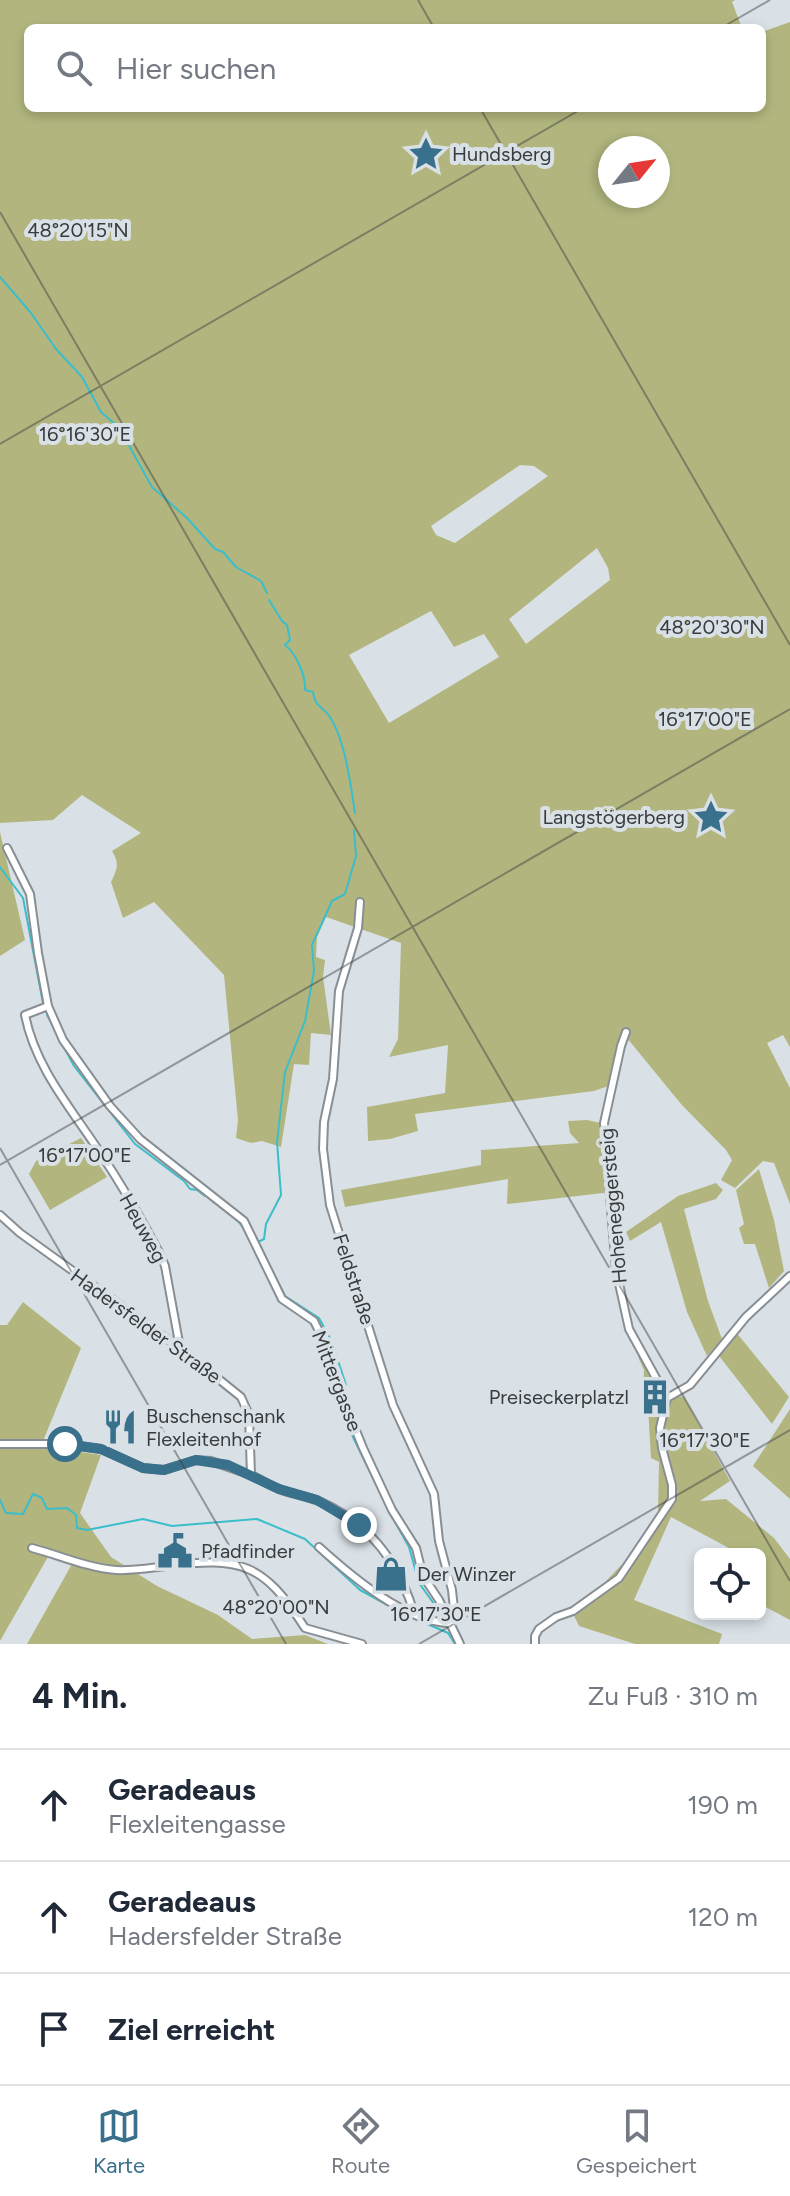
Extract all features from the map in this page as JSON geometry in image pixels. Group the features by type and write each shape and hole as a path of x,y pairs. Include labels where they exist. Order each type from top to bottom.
{"street":[{"name":"Mittergasse","path":"7,848 30,894 48,1006 56,1026 71,1052 140,1139 244,1221 282,1299 314,1321 327,1347 363,1448 392,1510 416,1548 423,1576 450,1623"},
{"name":"Feldstraße","path":"360,902 358,928 339,991 333,1079 324,1122 325,1175 330,1205 393,1405 434,1494 439,1541 452,1590 454,1609 450,1623 460,1644"},
{"name":"Heuweg","path":"48,1006 25,1015 38,1057 160,1254 180,1348"},
{"name":"Hoheneggersteig","path":"626,1032 604,1123 616,1270 629,1329 667,1398"},
{"name":"Hadersfelder Straße","path":"0,1215 241,1397 249,1415 251,1475"},
{"path":"535,1644 539,1629 586,1603 619,1578 672,1499 660,1428 667,1398 687,1388 746,1317 790,1276"},
{"path":"0,1444 65,1444 101,1449 143,1468 164,1470 196,1460 211,1461 279,1489 317,1500 359,1525 388,1556 414,1613"},
{"path":"319,1547 374,1593 436,1622 450,1623"},
{"path":"32,1548 114,1570 229,1562 247,1568 272,1584 286,1598 305,1628 362,1644"}],"green space":[{"path":"0,0 735,0 732,2 740,24 24,24 24,112 766,112 766,31 790,22 790,1047 783,1035 767,1043 790,1088 790,1204 774,1163 763,1161 735,1188 721,1180 732,1160 726,1150 681,1104 627,1038 614,1084 594,1091 415,1114 418,1131 368,1141 367,1107 445,1093 448,1045 389,1057 398,1039 401,943 326,917 317,937 316,957 325,960 323,977 331,1035 311,1033 309,1065 294,1064 281,1147 236,1138 238,1120 224,975 154,902 123,918 111,882 117,866 112,851 141,833 82,795 53,820 0,823","holes":["520,465 534,466 548,476 455,543 436,535 431,526","597,548 608,568 610,580 526,644 509,619","431,611 454,647 484,634 499,657 389,723 349,655"]},
{"path":"0,832 25,940 0,956"},
{"path":"568,1121 601,1123 612,1192 507,1204 508,1179 345,1207 341,1190 481,1165 481,1150 579,1143 570,1133"},
{"path":"81,1138 107,1177 50,1210 29,1174 36,1161"},
{"path":"759,1169 774,1220 784,1271 769,1288 755,1244 744,1244 739,1228 744,1224 736,1190"},
{"path":"716,1183 723,1190 716,1199 684,1209 708,1301 722,1339 707,1356 687,1312 661,1222 630,1241 626,1232 678,1196"},
{"path":"23,1302 81,1348 41,1446 101,1455 80,1513 111,1557 157,1586 218,1615 252,1639 305,1635 328,1644 27,1644 72,1564 49,1555 0,1641 0,1325 7,1325"},
{"path":"735,1331 789,1397 772,1424 716,1352"},
{"path":"638,1357 645,1360 663,1397 658,1428 663,1448 663,1424 669,1401 684,1397 730,1481 700,1501 726,1499 774,1538 790,1559 790,1620 766,1607 766,1548 729,1548 671,1517 634,1600 722,1634 719,1644 635,1644 579,1626 570,1607 605,1582 630,1556 658,1516 659,1462 651,1458 648,1408 642,1405 644,1370"},
{"path":"790,1409 790,1499 753,1466"}],"waterway":[{"path":"0,277 82,377 101,412 116,425 127,442 152,487 187,518 215,549 223,552 236,567 261,581 267,593"},
{"path":"269,600 287,625 290,640 285,645 300,665 305,690 313,692 340,738 355,813"},
{"path":"346,1385 332,1342 319,1318 285,1296 258,1242 264,1239 266,1224 281,1195 277,1142 285,1072 305,1021 314,971 312,945 332,901 345,894 356,856 354,830"},
{"path":"0,867 23,898 43,1003"},
{"path":"47,1015 74,1066 135,1144 190,1189 205,1196"},
{"path":"213,1202 223,1208"},
{"path":"234,1216 245,1230"},
{"path":"352,1435 388,1509"},
{"path":"0,1500 6,1513 23,1514 33,1494 42,1498 47,1509 67,1508 76,1515 77,1528 87,1530 143,1519 172,1526 257,1519 305,1539 360,1590 448,1633 455,1644"},
{"path":"391,1515 409,1547 419,1583 442,1615"}],"place":[{"name":"Hundsberg","path":"426,154"},
{"name":"Langstögerberg","path":"711,817"},
{"name":"Preiseckerplatzl","path":"655,1397"},
{"name":"Buschenschank Flexleitenhof","path":"120,1427"},
{"name":"Pfadfinder","path":"175,1551"},
{"name":"Der Winzer","path":"391,1574"}],"route":[{"path":"65,1444 101,1449 143,1468 164,1470 196,1460 228,1465 279,1489 339,1510 359,1525"}]}
